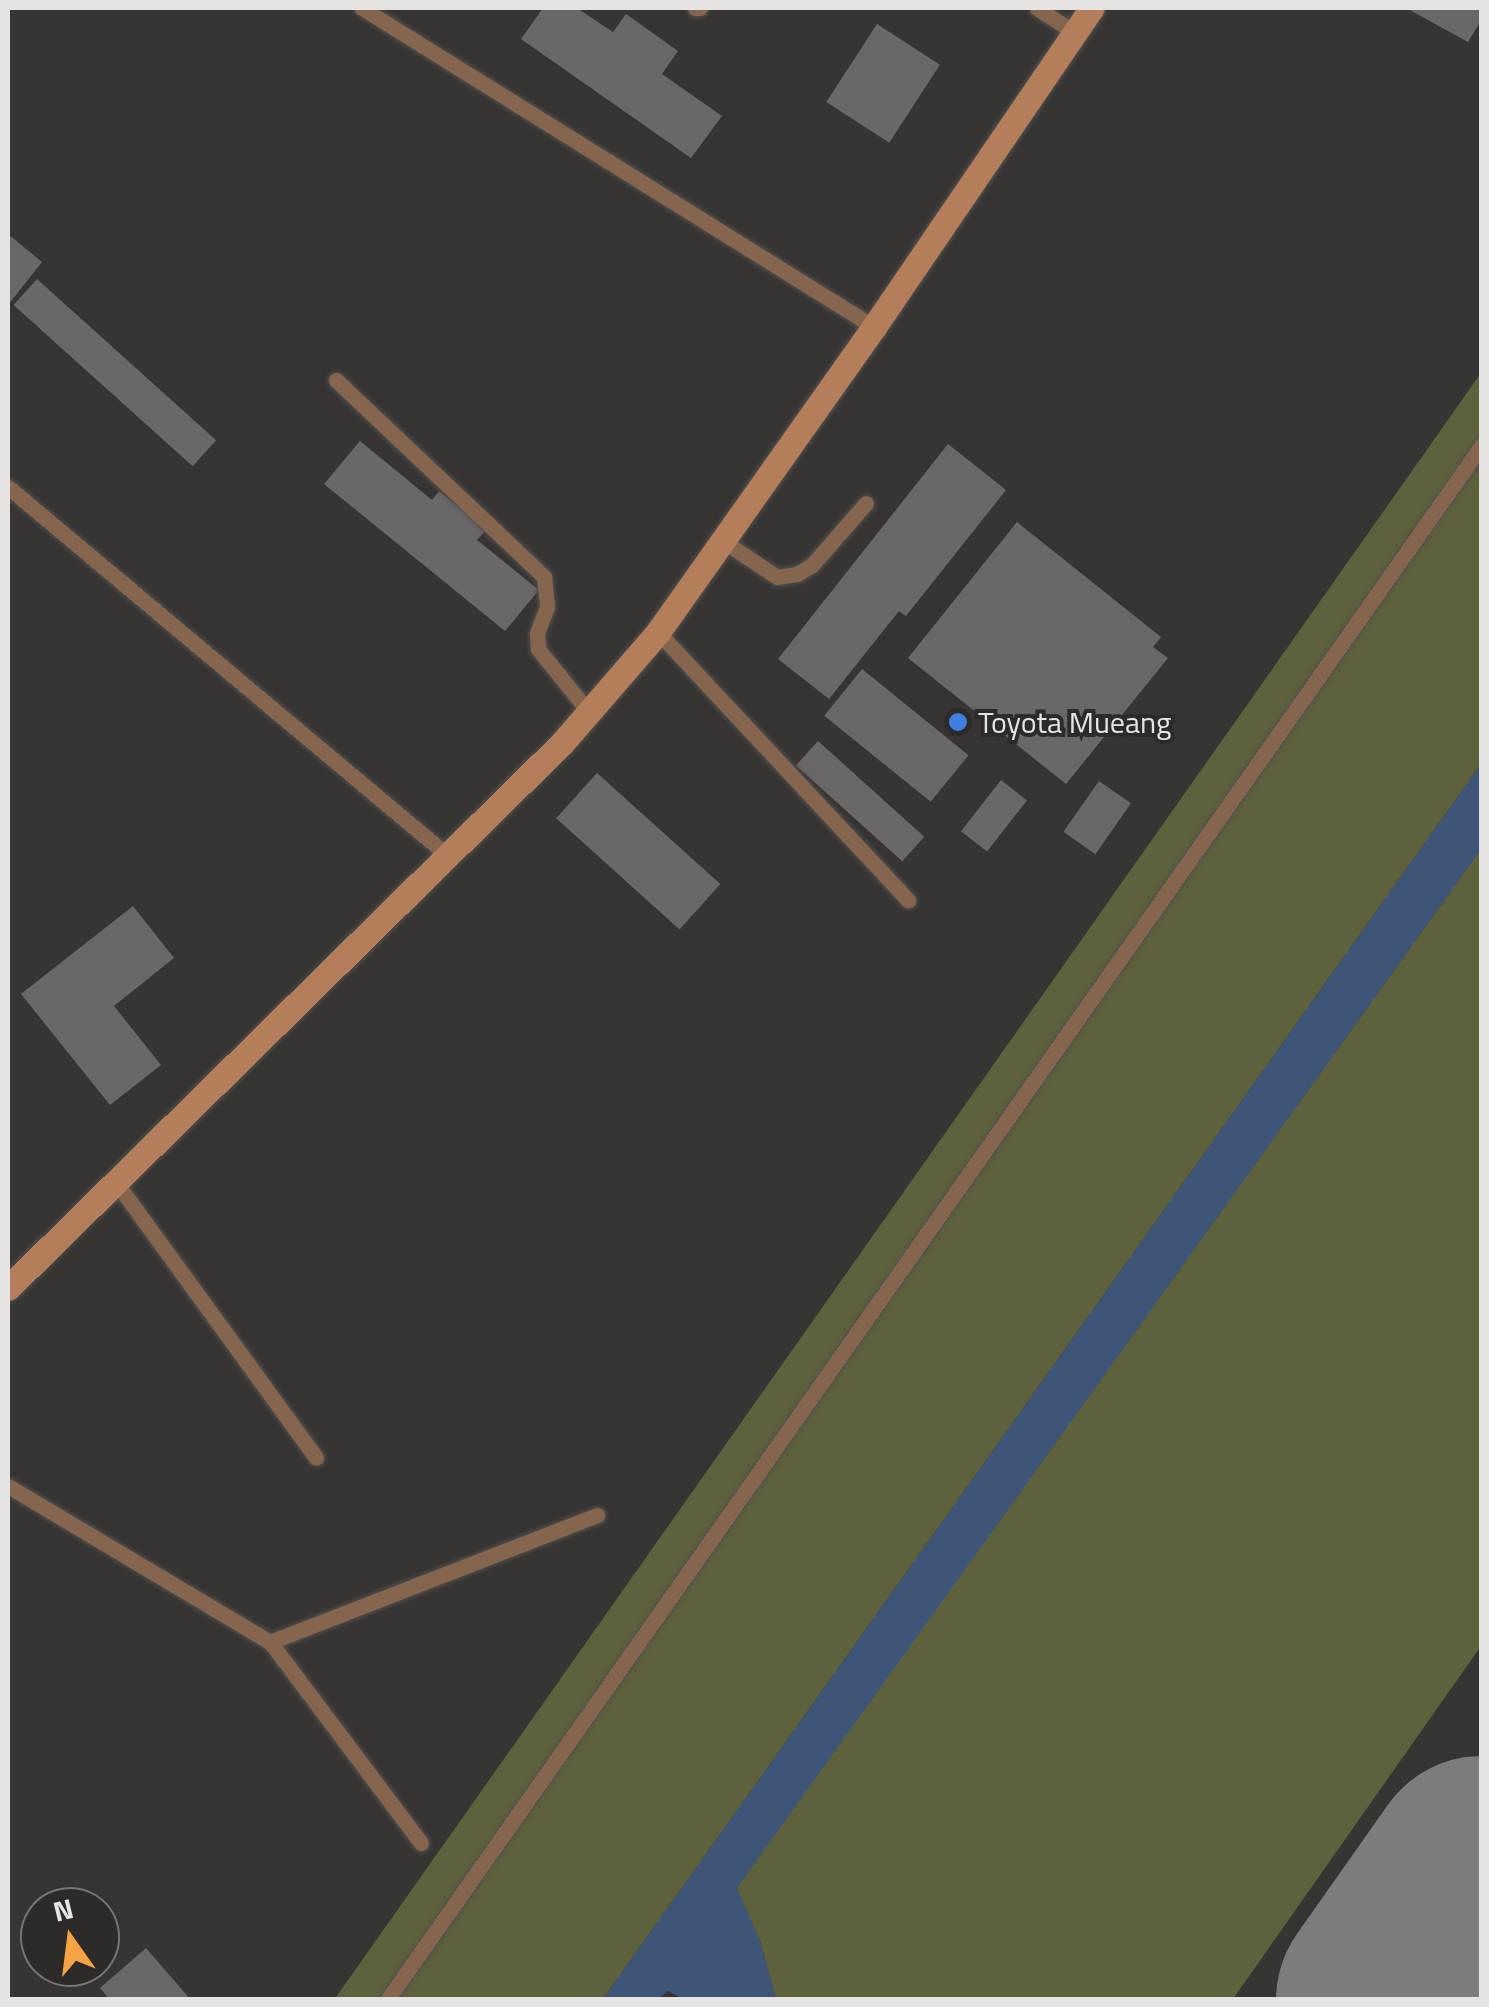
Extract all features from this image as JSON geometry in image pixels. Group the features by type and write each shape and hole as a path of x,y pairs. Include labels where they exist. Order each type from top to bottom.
{"main road":[{"path":"8,1288 448,855 588,711 658,632 874,327 1092,8"}],"lane":[{"path":"362,8 874,327"},
{"path":"1037,8 1074,32"},
{"path":"336,380 544,577 548,607 537,633 538,649 588,711"},
{"path":"387,2000 1482,445"},
{"path":"8,487 448,855"},
{"path":"723,542 777,578 797,574 812,565 866,503"},
{"path":"658,632 908,900"},
{"path":"116,1181 316,1458"},
{"path":"8,1486 270,1642 421,1843"},
{"path":"270,1642 597,1515"}],"green space":[{"path":"1481,373 1481,764 603,1999 334,2000"},
{"path":"1481,849 1481,1646 1233,1999 776,1999 760,1941 736,1888"}],"water":[{"path":"1481,764 1481,849 737,1888 760,1941 776,1999 683,1999 668,1991 658,1999 603,1999"}],"building":[{"path":"543,8 577,8 613,32 626,14 678,51 662,74 722,116 691,158 521,39"},
{"path":"1406,8 1482,8 1482,19 1468,42"},
{"path":"877,24 940,65 889,143 826,102"},
{"path":"8,234 42,262 8,305"},
{"path":"37,279 216,440 193,466 14,305"},
{"path":"360,441 432,500 439,491 487,529 477,540 539,590 505,631 324,484"},
{"path":"948,444 1006,490 906,616 899,611 829,699 778,659"},
{"path":"1017,522 1161,637 1153,647 1168,658 1066,784 908,658"},
{"path":"862,669 968,755 931,802 824,716"},
{"path":"818,741 924,837 902,861 796,766"},
{"path":"597,773 720,884 680,929 556,818"},
{"path":"1001,780 1027,800 987,852 961,831"},
{"path":"1099,781 1131,803 1095,854 1063,832"},
{"path":"133,906 174,958 114,1006 161,1065 110,1105 21,994"},
{"path":"146,1948 191,2000 110,2000 100,1988 120,1987 120,1971"}],"runway":[{"path":"1391,2000 1482,1871"}],"place":[{"name":"Toyota Mueang","path":"958,722"}]}
